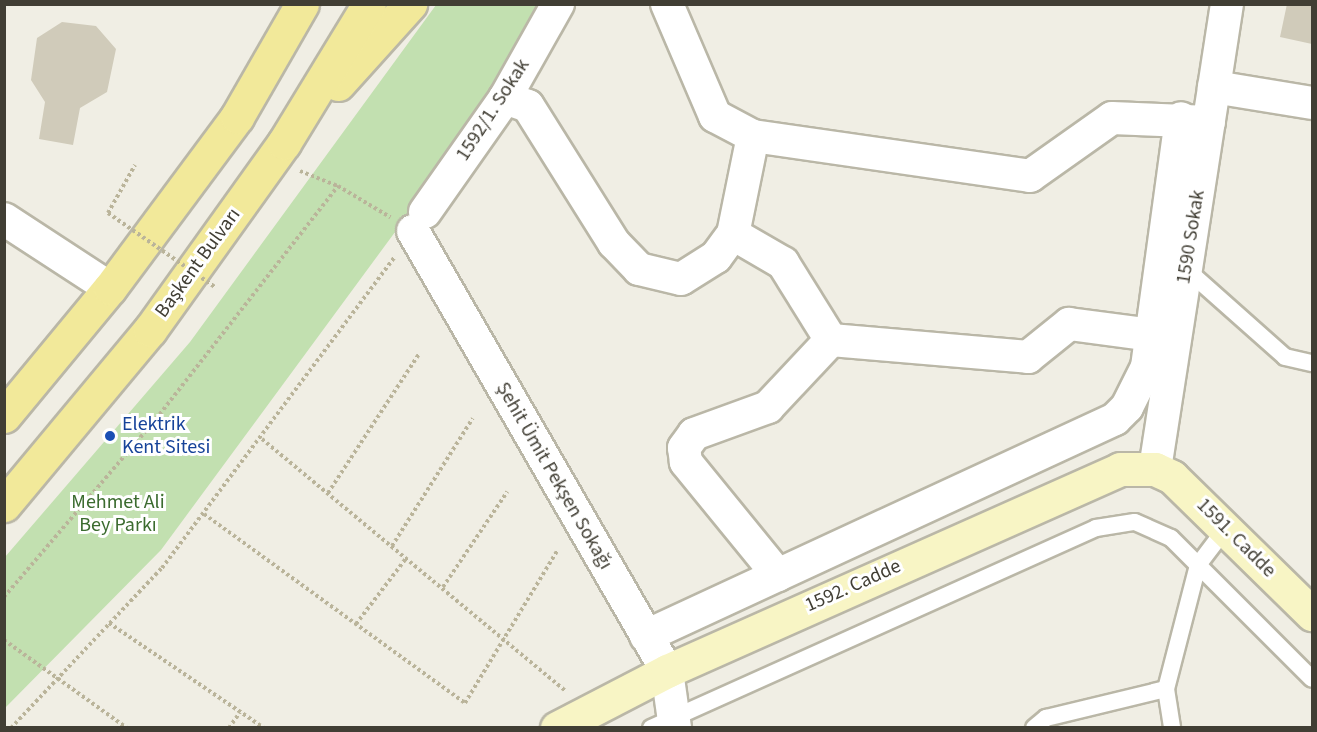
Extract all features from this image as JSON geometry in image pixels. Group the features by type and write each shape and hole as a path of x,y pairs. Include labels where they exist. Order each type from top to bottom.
{"main road":[{"path":"237,117 287,4"},
{"path":"4,416 110,288 237,117 302,4"},
{"name":"Başkent Bulvarı","path":"4,505 150,330 284,143 369,4"},
{"path":"284,143 410,4"}],"street":[{"name":"1592/1. Sokak","path":"419,221 505,98 558,4"},
{"path":"646,636 1115,419 1143,382 1195,120 1112,118 1030,176 753,136 715,116 667,4"},
{"name":"1590 Sokak","path":"1155,469 1186,269 1195,120 1214,87 1227,4"},
{"path":"1214,87 1312,103"},
{"path":"505,98 528,106 614,243 639,269 681,279 716,257 733,234 753,136"},
{"path":"4,219 110,288"},
{"name":"Şehit Ümit Pekşen Sokağı","path":"419,221 666,670 666,724"},
{"path":"733,234 783,264 831,340"},
{"path":"831,340 1028,357 1069,324 1151,335"},
{"path":"778,575 686,462 684,448 694,434 768,406 831,340"},
{"name":"1591. Cadde","path":"1155,469 1186,488 1312,614"},
{"name":"1592. Cadde","path":"557,728 666,670 1104,473 1155,469"}],"lane":[{"path":"1186,269 1285,357 1312,363"},
{"path":"666,724 1096,528 1135,522 1171,538 1312,679"},
{"path":"1172,728 1166,688 1198,566 1226,528"},
{"path":"1034,728 1046,718 1166,688"}],"path":[{"path":"135,165 108,213 215,287"},
{"path":"11,728 109,623 204,514 262,439 419,221 301,170 295,179"},
{"path":"4,597 97,491 339,186"},
{"path":"328,493 419,354"},
{"path":"392,546 473,418"},
{"path":"262,439 503,636 589,710"},
{"path":"443,587 507,492"},
{"path":"204,514 465,703 503,636 557,551"},
{"path":"356,624 406,557"},
{"path":"109,623 264,728"},
{"path":"4,640 55,680 127,728"},
{"path":"229,728 240,712"}],"green space":[{"name":"Mehmet Ali Bey Parkı","path":"436,5 543,5 493,92 398,228 161,550 5,708 5,557 190,342"}],"building":[{"path":"1287,4 1312,4 1312,44 1280,37"},
{"path":"62,22 96,26 116,49 107,92 80,108 73,145 39,139 45,102 31,80 37,38"}],"place":[{"name":"Elektrik Kent Sitesi","path":"110,436"}]}
